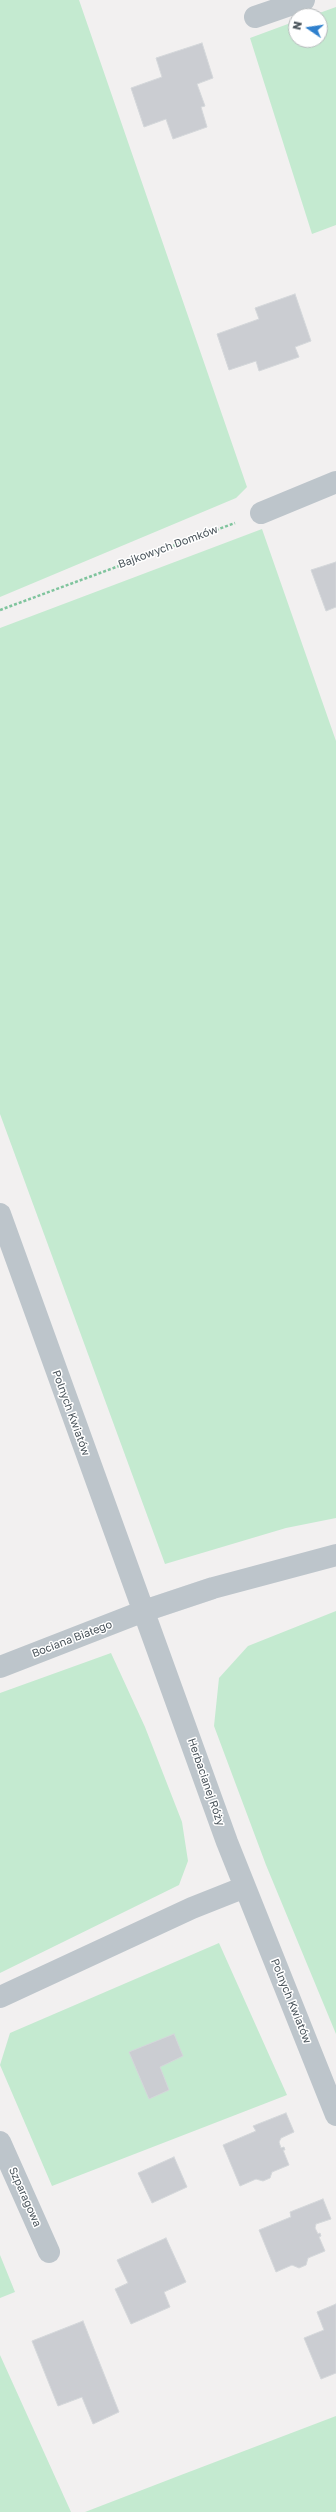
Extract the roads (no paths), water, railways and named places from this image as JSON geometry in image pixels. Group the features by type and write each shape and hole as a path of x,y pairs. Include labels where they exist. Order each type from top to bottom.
{"street":[{"path":"255,17 304,0"},
{"path":"261,513 336,482"},
{"name":"Polnych Kwiatów","path":"0,1214 144,1611"},
{"path":"144,1611 213,1588 336,1555"},
{"name":"Bociana Białego","path":"0,1667 144,1611"},
{"name":"Herbacianej Róży","path":"144,1611 245,1887"},
{"path":"0,1997 192,1908 245,1887"},
{"name":"Polnych Kwiatów","path":"245,1887 336,2115"},
{"name":"Szparagowa","path":"0,2142 50,2252"}]}
